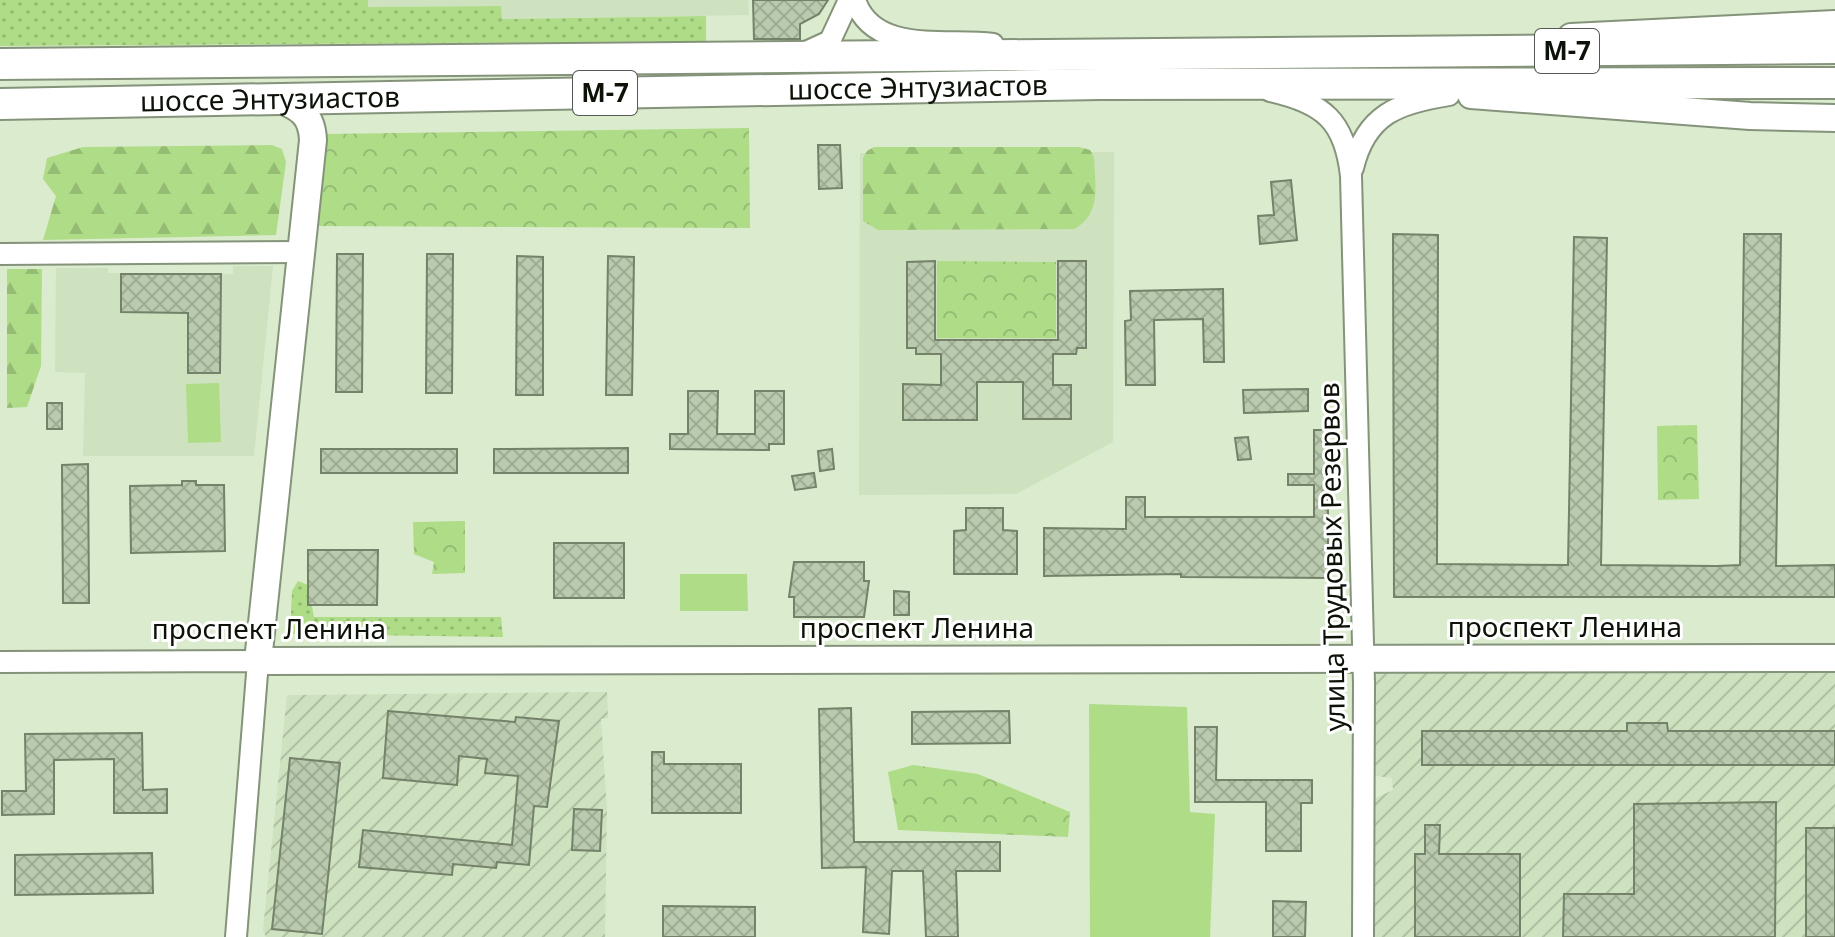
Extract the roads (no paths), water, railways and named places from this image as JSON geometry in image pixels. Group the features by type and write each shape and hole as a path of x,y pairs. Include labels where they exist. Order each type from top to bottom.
{"highway":[{"name":"шоссе Энтузиастов","path":"0,64 1835,48"},
{"name":"шоссе Энтузиастов","path":"0,104 1236,84 1835,83"}],"main road":[{"path":"1298,53 1835,24"},
{"path":"1345,83 1625,108 1835,118"},
{"path":"313,140 332,111 364,97"},
{"path":"258,661 313,140 309,118 293,104 278,99"},
{"name":"проспект Ленина","path":"258,661 1835,658"}],"street":[{"path":"782,57 810,51 830,41 849,0"},
{"path":"855,0 868,25 889,37 964,40 1093,55"},
{"name":"улица Трудовых Резервов","path":"1236,84 1285,94 1319,109 1334,120 1345,141 1351,176 1363,659 1363,937"},
{"name":"улица Трудовых Резервов","path":"1351,176 1358,148 1377,120 1421,99 1456,94"},
{"path":"0,254 300,252"},
{"path":"236,937 258,661"},
{"name":"проспект Ленина","path":"0,662 258,661"}]}
